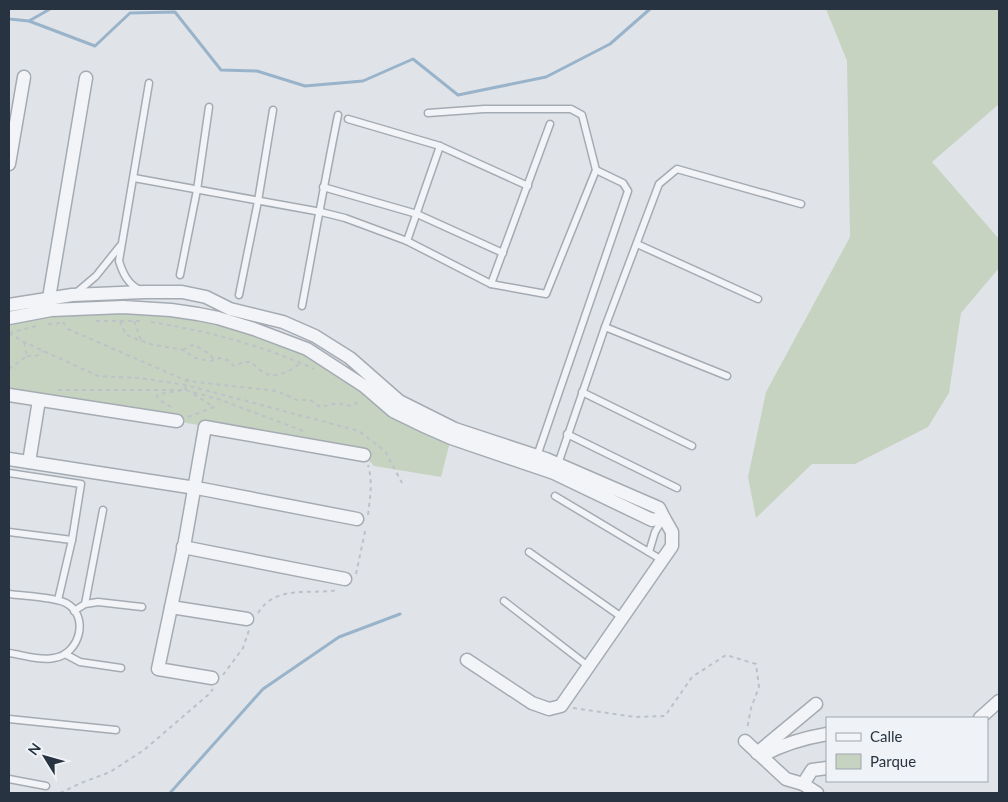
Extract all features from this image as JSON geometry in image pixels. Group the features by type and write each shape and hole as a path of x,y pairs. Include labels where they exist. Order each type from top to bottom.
{"street":[{"path":"9,164 24,77"},
{"path":"49,298 86,78"},
{"path":"9,305 72,295 144,292 182,292 206,297 230,309 265,316 299,328 350,358 399,401 456,430 558,464 659,508 672,532 672,546 561,706 549,709 532,703 467,660"},
{"path":"213,317 218,308 216,302"},
{"path":"9,318 51,310 110,306 171,310 213,317 254,329 307,349 346,374 393,411 426,427 451,438 554,473 652,520 664,518"},
{"path":"346,374 350,358"},
{"path":"9,395 180,416"},
{"path":"30,462 39,400"},
{"path":"215,682 158,669 205,427 364,455"},
{"path":"9,459 193,488 363,522"},
{"path":"183,547 350,578"},
{"path":"171,607 251,620"},
{"path":"981,717 999,701"},
{"path":"759,754 816,704"},
{"path":"759,754 806,738 826,734"},
{"path":"744,741 786,779 803,784 817,793"},
{"path":"803,784 812,770 826,768"}],"lane":[{"path":"144,292 134,287 127,280 119,261 149,83"},
{"path":"180,275 197,190 209,107"},
{"path":"134,178 345,218 407,241 491,284 546,294 596,170 582,114 571,109 484,109 428,113"},
{"path":"239,295 258,201 273,110"},
{"path":"302,306 338,115"},
{"path":"348,119 440,146 528,186"},
{"path":"491,284 550,124"},
{"path":"407,241 440,146"},
{"path":"558,464 605,327 659,184 677,169 801,204"},
{"path":"537,456 628,191 624,183 596,170"},
{"path":"323,187 417,214 503,253"},
{"path":"72,295 96,276 122,242"},
{"path":"637,244 758,299"},
{"path":"605,327 727,376"},
{"path":"582,392 692,446"},
{"path":"567,434 677,488"},
{"path":"9,473 80,484 72,540 58,600"},
{"path":"555,496 662,560"},
{"path":"85,604 103,510"},
{"path":"649,552 655,532 664,518"},
{"path":"9,532 72,540"},
{"path":"530,552 622,618"},
{"path":"9,594 65,602 74,611 80,626 79,637 74,647 65,654 49,659 9,653"},
{"path":"504,601 588,666"},
{"path":"74,611 85,604 98,602 142,607"},
{"path":"65,654 80,662 122,668"},
{"path":"9,719 116,730"},
{"path":"9,779 46,786"}],"path":[{"path":"91,321 157,323 212,334 239,340 314,369"},
{"path":"120,321 126,335 150,344 184,350 195,358 210,361 220,358 234,366 243,362 251,362 267,374 276,374 294,369 300,363"},
{"path":"134,321 141,340"},
{"path":"63,322 68,329 187,381 277,391 297,400 310,400 320,407 339,403 345,406 353,405 365,398"},
{"path":"46,324 70,322"},
{"path":"9,333 36,326"},
{"path":"9,333 24,342 98,376 139,378 186,385 359,431 385,451 402,483"},
{"path":"24,342 28,356"},
{"path":"184,350 192,345 197,346 212,356 214,360"},
{"path":"9,369 28,356 40,354 43,351"},
{"path":"185,390 189,374"},
{"path":"58,390 185,390 221,400 312,434"},
{"path":"185,390 214,407 180,416 158,399 157,396 159,394 185,390"},
{"path":"350,578 371,492 371,474 364,455"},
{"path":"60,793 110,772 144,750 208,695 215,682 243,648 251,620 273,596 298,592 338,590"},
{"path":"561,706 635,717 665,716 692,677 726,655 756,664 759,687 751,708 744,741"}],"green space":[{"path":"826,9 999,9 999,104 932,162 999,239 999,268 961,313 949,393 928,427 855,464 812,464 756,518 748,477 766,392 850,237 847,61"},
{"path":"171,310 292,343 451,438 441,477 374,466 364,455 176,421 9,395 9,318"}],"waterway":[{"path":"9,19 29,21 50,9"},
{"path":"29,21 95,46 130,13 175,12 221,70 257,71 305,86 363,81 413,59 458,95 546,77 610,44 650,9"},
{"path":"170,793 263,689 339,637 400,614"}]}
